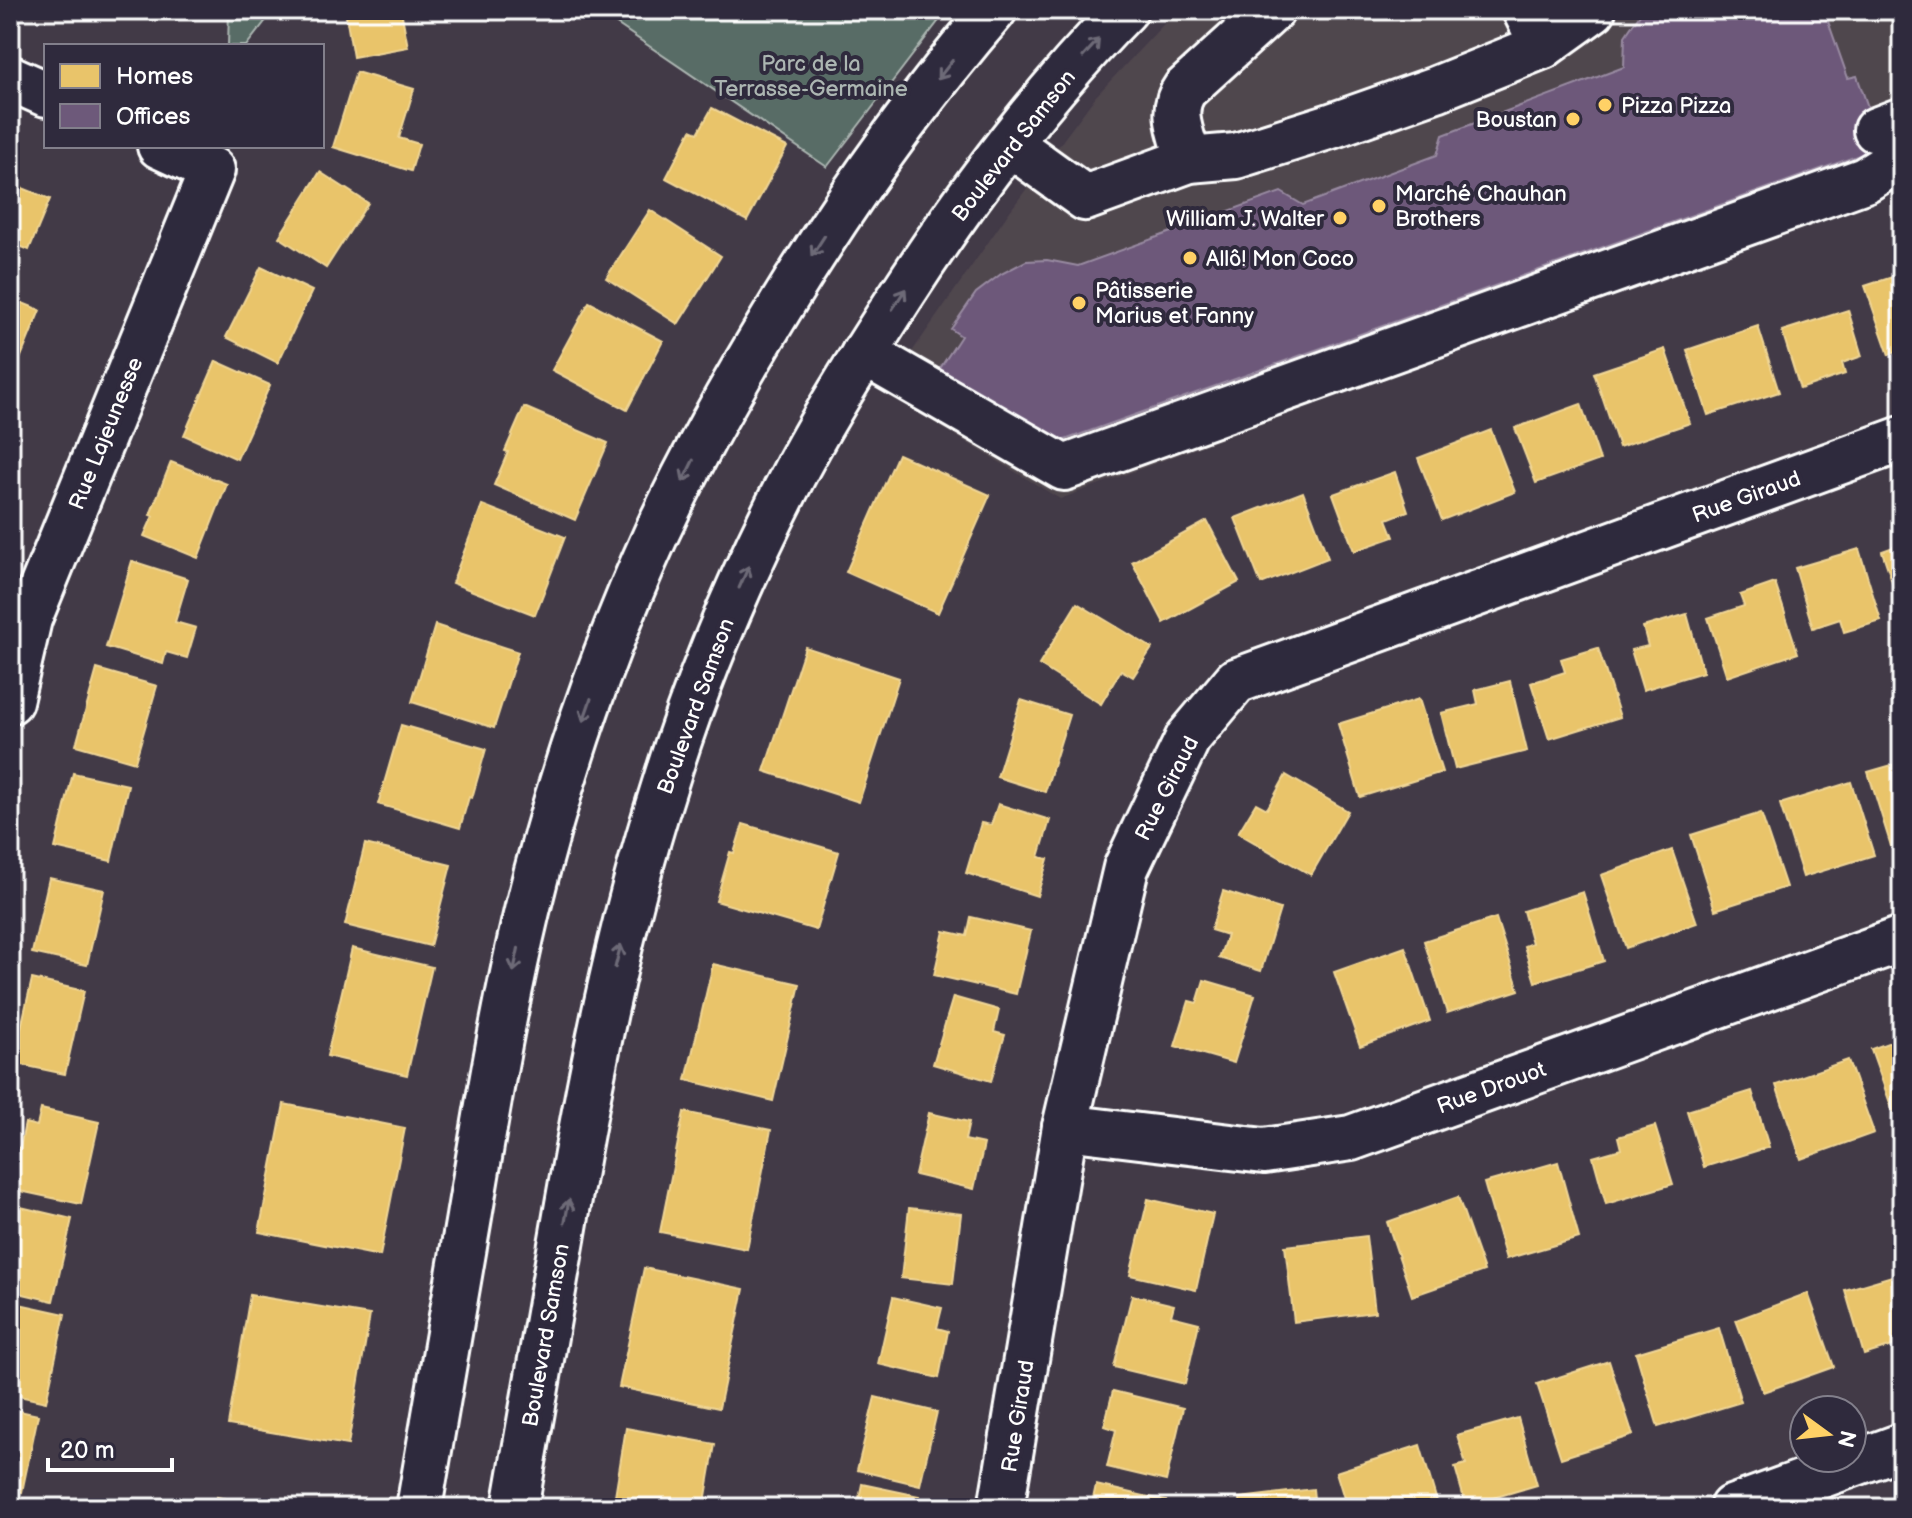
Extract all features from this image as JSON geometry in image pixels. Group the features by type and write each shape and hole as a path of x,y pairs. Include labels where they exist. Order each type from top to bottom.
{"street":[{"path":"419,1508 489,1094 527,909 559,795 619,623 658,531 688,471 740,375 819,244 861,181 935,82 994,10"},
{"name":"Boulevard Samson","path":"515,1508 600,1035 625,925 662,791 701,681 745,575 800,463 864,353 944,231 1010,144 1125,10"},
{"path":"1189,160 1177,115 1180,97 1272,10"},
{"path":"1010,144 1085,198 1189,160 1236,156 1436,89 1534,28 1593,10"},
{"path":"10,78 44,93"},
{"path":"864,353 1064,468 1865,180 1893,136"},
{"name":"Rue Lajeunesse","path":"10,701 29,619 213,158 169,148"},
{"name":"Rue Giraud","path":"1001,1508 1065,1127 1126,868 1188,738 1236,681 1902,439"},
{"name":"Rue Drouot","path":"1065,1127 1264,1151 1351,1138 1902,939"},
{"path":"1732,1508 1902,1446"}],"shaded area":[{"path":"1177,10 1902,10 1902,184 1060,499 884,392 1010,211 1096,96"}],"green space":[{"path":"229,10 274,10 248,44 228,44"},
{"name":"Parc de la Terrasse-Germaine","path":"596,10 947,10 827,167"}],"building: Homes":[{"path":"345,10 401,10 408,47 353,57"},
{"path":"356,72 414,89 399,138 419,144 411,171 333,147"},
{"path":"712,108 787,147 747,221 666,178 691,130 698,133"},
{"path":"320,172 368,203 326,268 279,237"},
{"path":"10,183 50,199 29,250 10,242"},
{"path":"650,210 721,256 678,324 606,278"},
{"path":"261,267 312,291 278,363 226,337"},
{"path":"1902,274 1902,350 1889,355 1865,286"},
{"path":"10,298 40,310 16,369 10,367"},
{"path":"589,302 663,341 627,410 552,370"},
{"path":"1848,310 1862,356 1842,363 1845,374 1800,389 1782,331"},
{"path":"1758,326 1779,392 1708,415 1687,350"},
{"path":"1665,349 1690,423 1619,447 1594,373"},
{"path":"216,361 270,385 237,459 184,435"},
{"path":"1581,404 1600,460 1536,483 1515,428"},
{"path":"524,407 608,443 575,520 494,485"},
{"path":"1491,430 1515,492 1442,520 1418,458"},
{"path":"898,454 990,495 938,613 846,572"},
{"path":"171,462 227,484 198,558 144,536"},
{"path":"1395,472 1408,511 1387,519 1394,537 1354,551 1333,494"},
{"path":"1303,492 1328,558 1261,584 1235,518"},
{"path":"482,505 565,537 535,615 452,583"},
{"path":"1207,521 1239,582 1164,623 1132,562"},
{"path":"1902,544 1902,608 1901,608 1882,551"},
{"path":"1859,549 1881,621 1844,632 1840,619 1813,628 1795,568"},
{"path":"132,561 188,579 175,622 196,628 187,658 166,652 163,664 106,647"},
{"path":"1775,583 1798,653 1727,677 1708,618 1744,606 1740,595"},
{"path":"1077,603 1152,648 1133,677 1121,670 1101,704 1039,665"},
{"path":"1687,614 1703,672 1643,690 1631,650 1648,646 1643,627"},
{"path":"435,625 518,652 494,728 412,702"},
{"path":"805,647 899,678 859,802 764,771"},
{"path":"1598,648 1620,717 1549,739 1531,683 1565,672 1561,659"},
{"path":"97,669 157,686 135,762 76,745"},
{"path":"1510,681 1527,751 1455,769 1441,713 1478,704 1475,690"},
{"path":"1419,699 1442,772 1360,797 1338,724"},
{"path":"1021,700 1069,715 1045,792 997,777"},
{"path":"401,725 486,749 460,828 378,804"},
{"path":"1902,762 1902,843 1891,846 1868,772"},
{"path":"73,773 128,785 111,861 55,848"},
{"path":"1286,775 1348,811 1311,875 1238,833 1256,803 1267,809"},
{"path":"1851,782 1874,855 1803,877 1780,804"},
{"path":"998,804 1050,820 1039,857 1048,859 1037,896 966,873 981,823 991,825"},
{"path":"1761,813 1786,887 1715,910 1691,835"},
{"path":"743,824 839,852 816,930 716,901 730,852 734,853"},
{"path":"365,844 451,865 430,946 345,925"},
{"path":"1672,850 1697,923 1626,948 1601,875"},
{"path":"49,878 104,890 87,965 32,953"},
{"path":"1223,891 1280,909 1261,971 1219,958 1227,935 1211,930"},
{"path":"1583,892 1604,961 1535,982 1524,946 1532,943 1523,911"},
{"path":"971,917 1031,931 1016,994 934,975 944,931 967,936"},
{"path":"1496,918 1519,990 1447,1013 1424,941"},
{"path":"1405,947 1430,1021 1360,1046 1334,972"},
{"path":"352,948 432,967 407,1075 327,1056"},
{"path":"713,964 800,984 773,1101 686,1080"},
{"path":"32,979 84,991 65,1074 13,1063"},
{"path":"1204,980 1255,995 1234,1063 1175,1046 1189,1001 1197,1003"},
{"path":"953,997 999,1010 994,1032 1005,1035 991,1081 933,1064"},
{"path":"1902,1038 1902,1137 1871,1049"},
{"path":"1848,1060 1874,1133 1801,1159 1776,1085"},
{"path":"1752,1091 1769,1147 1704,1167 1687,1111"},
{"path":"284,1104 405,1128 380,1256 259,1232"},
{"path":"41,1109 99,1122 81,1204 10,1189 10,1146 20,1148 25,1123 37,1126"},
{"path":"684,1112 771,1130 747,1249 660,1232"},
{"path":"929,1113 969,1122 965,1140 984,1144 974,1189 915,1175"},
{"path":"1655,1126 1673,1184 1606,1204 1593,1157 1621,1149 1618,1137"},
{"path":"1558,1162 1579,1238 1506,1259 1484,1183"},
{"path":"1458,1197 1484,1271 1412,1296 1387,1222"},
{"path":"1148,1199 1213,1214 1196,1290 1130,1275"},
{"path":"12,1205 72,1219 53,1301 10,1291"},
{"path":"909,1208 961,1214 953,1284 901,1278"},
{"path":"1366,1236 1375,1312 1294,1322 1285,1246"},
{"path":"644,1268 744,1289 719,1408 619,1387"},
{"path":"1902,1273 1902,1343 1864,1355 1845,1290"},
{"path":"1808,1293 1834,1367 1763,1392 1736,1320"},
{"path":"250,1295 370,1315 348,1445 228,1425"},
{"path":"1132,1295 1174,1305 1171,1316 1199,1323 1185,1384 1114,1367"},
{"path":"893,1297 942,1308 937,1328 948,1331 939,1378 878,1364"},
{"path":"10,1302 65,1314 46,1402 10,1394"},
{"path":"1719,1328 1741,1402 1658,1427 1636,1353"},
{"path":"1609,1361 1633,1435 1561,1458 1537,1384"},
{"path":"1113,1391 1183,1408 1166,1481 1107,1467 1116,1430 1104,1426"},
{"path":"875,1397 937,1412 920,1485 857,1470"},
{"path":"10,1409 38,1415 22,1492 10,1490"},
{"path":"1518,1418 1537,1485 1466,1506 1455,1467 1466,1464 1457,1435"},
{"path":"626,1428 715,1444 704,1508 613,1508"},
{"path":"1420,1445 1439,1508 1347,1508 1336,1472"},
{"path":"862,1484 919,1496 916,1508 857,1508"},
{"path":"1096,1485 1166,1501 1164,1508 1091,1508"},
{"path":"1313,1489 1315,1508 1240,1508 1239,1498"},
{"path":"217,1497 271,1508 215,1508"}],"building: Offices":[{"path":"1824,10 1848,78 1857,76 1882,147 1062,441 939,370 961,336 951,329 976,293 1001,274 1026,261 1047,260 1078,266 1281,192 1303,205 1437,155 1443,135 1624,67 1625,36 1642,11"}],"place":[{"name":"Pizza Pizza","path":"1605,105"},
{"name":"Boustan","path":"1573,119"},
{"name":"Marché Chauhan Brothers","path":"1379,206"},
{"name":"William J. Walter","path":"1340,218"},
{"name":"Allô! Mon Coco","path":"1190,258"},
{"name":"Pâtisserie Marius et Fanny","path":"1079,303"}]}
